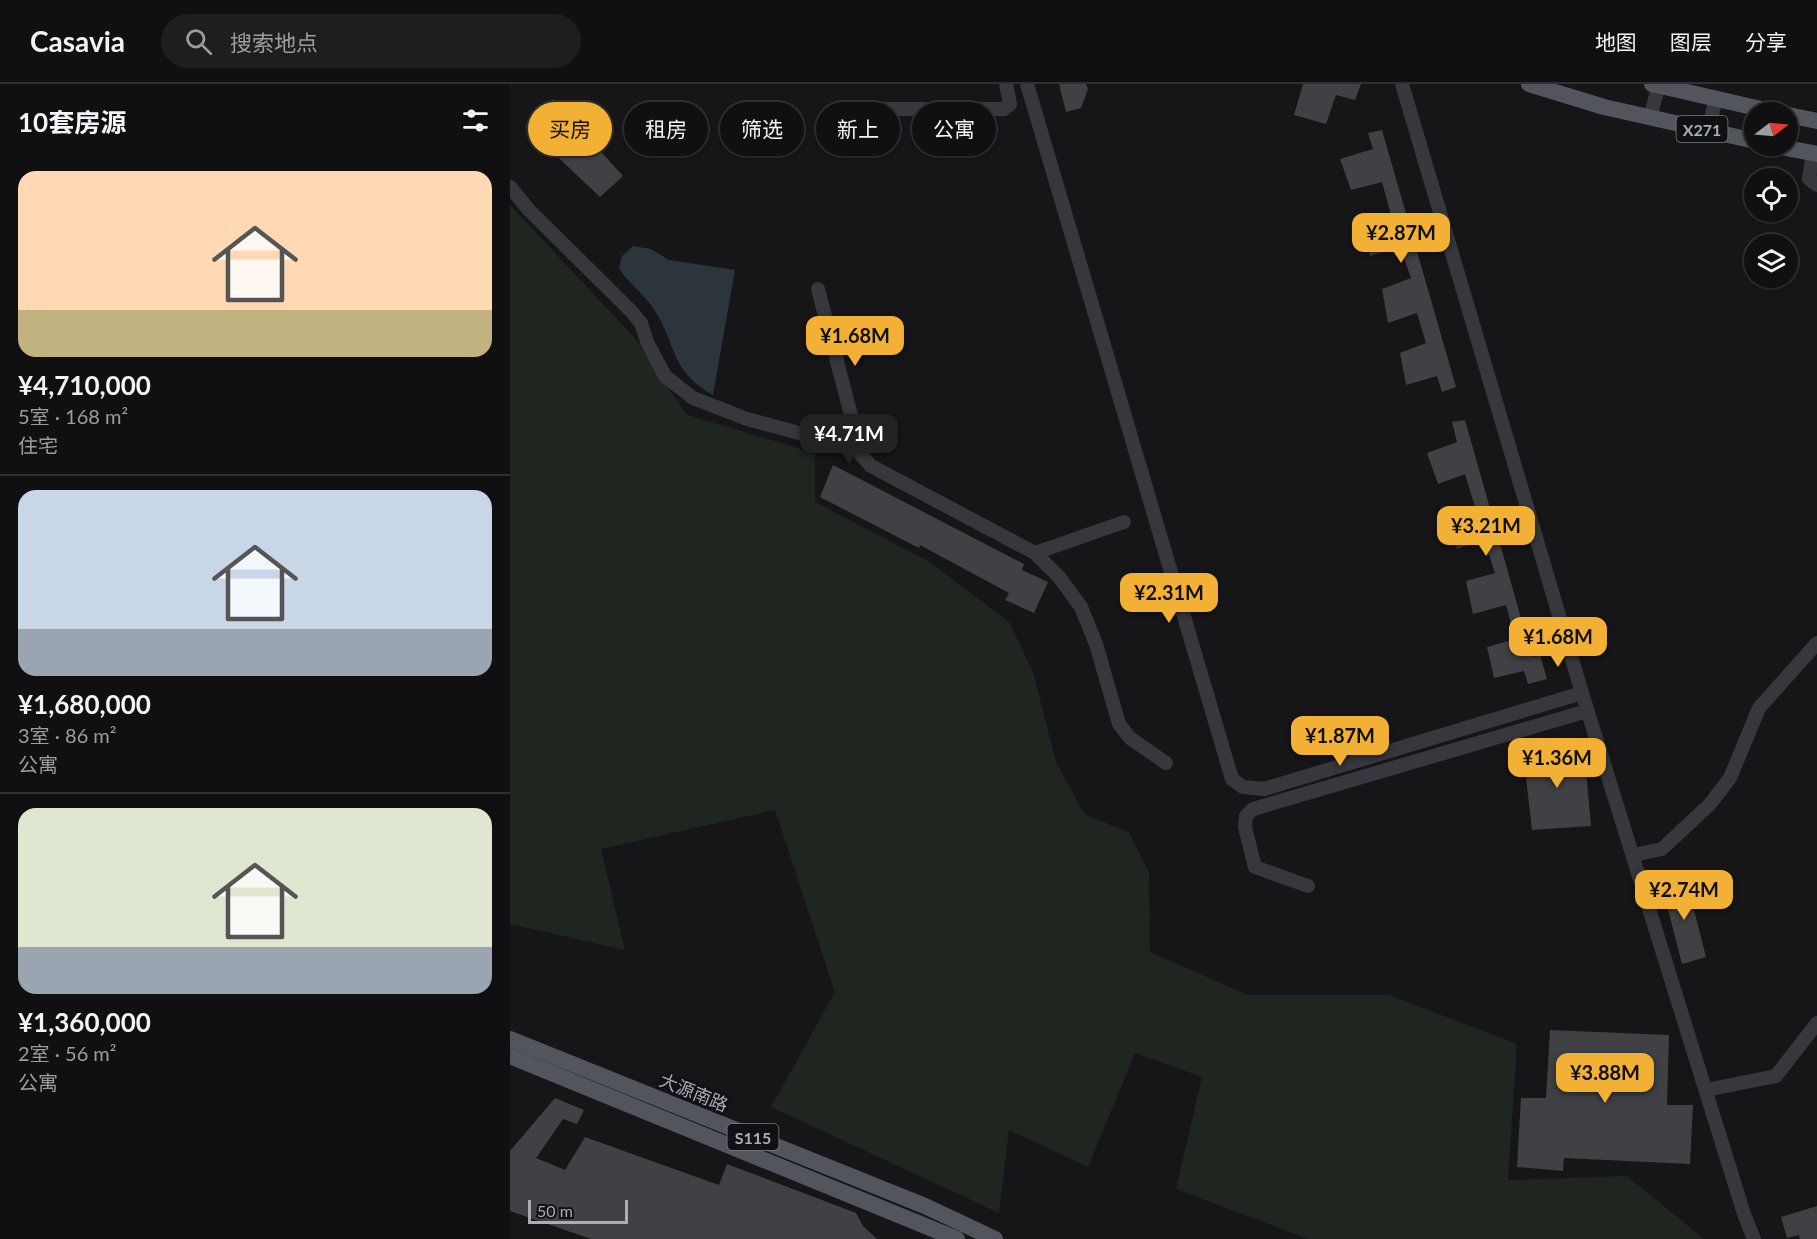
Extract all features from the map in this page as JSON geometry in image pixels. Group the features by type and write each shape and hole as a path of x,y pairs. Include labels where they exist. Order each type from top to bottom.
{"main road":[{"name":"X271","path":"1529,84 1650,118 1744,139"},
{"name":"X271","path":"1657,84 1744,105"},
{"path":"1798,117 1817,121"},
{"path":"1798,150 1815,153"},
{"name":"大源南路","path":"510,1039 925,1206 995,1239"},
{"name":"大源南路","path":"510,1056 957,1239"}],"street":[{"path":"900,109 1004,109 1010,104 1006,84"},
{"path":"1027,84 1232,778 1243,788 1264,789 1582,693"},
{"path":"1402,84 1587,711 1754,1239"},
{"path":"1650,118 1657,84"},
{"path":"1708,131 1716,98"},
{"path":"1815,153 1809,179 1817,185"},
{"path":"510,187 529,210 631,310 641,323 647,342 665,376 693,398 747,418 855,448 872,466 1035,553 1059,577 1081,606 1096,644 1119,724 1130,738 1166,763"},
{"path":"818,289 856,434 855,448"},
{"path":"1035,553 1124,522"},
{"path":"1633,855 1662,849 1710,804 1730,778 1759,708 1817,643"},
{"path":"1308,886 1255,867 1245,828 1245,816 1253,809 1587,711"},
{"path":"1706,1090 1776,1076 1817,1023"}],"shaded area":[{"path":"510,205 633,336 687,415 815,453 815,502 928,561 1009,622 1033,672 1056,762 1085,815 1129,832 1149,872 1150,952 1248,995 1389,995 1517,1044 1508,1180 1627,1176 1704,1239 1308,1239 1176,1189 1202,1077 1135,1053 1088,1167 1009,1130 999,1213 771,1107 835,992 775,810 601,849 625,950 510,924"},
{"path":"633,246 651,249 669,260 735,270 713,395 688,376 653,308 619,268 622,256"}],"building":[{"path":"1059,84 1086,84 1088,89 1081,108 1066,112"},
{"path":"1303,84 1361,84 1355,100 1336,95 1326,124 1294,115"},
{"path":"1382,130 1456,387 1442,392 1437,376 1406,385 1400,353 1426,343 1417,313 1388,323 1382,289 1411,278 1400,247 1370,256 1360,224 1391,215 1382,182 1351,190 1340,159 1373,149 1368,133"},
{"path":"557,156 605,156 623,176 600,197"},
{"path":"1465,420 1532,657 1540,655 1547,679 1528,684 1524,671 1494,678 1487,647 1515,639 1506,605 1473,614 1466,581 1495,573 1484,539 1457,549 1446,518 1475,507 1465,474 1438,484 1427,453 1457,442 1452,422"},
{"path":"833,465 1024,564 1022,570 1048,582 1034,613 1005,600 1009,593 920,545 919,548 820,497"},
{"path":"1584,748 1591,826 1532,830 1523,752"},
{"path":"1686,879 1706,957 1682,964 1662,886"},
{"path":"1550,1030 1669,1035 1667,1105 1693,1105 1690,1164 1564,1158 1563,1171 1517,1167 1521,1098 1546,1098"},
{"path":"555,1098 584,1110 577,1124 563,1119 536,1158 565,1170 585,1137 719,1185 727,1164 856,1213 863,1226 877,1239 591,1239 510,1211 510,1151"},
{"path":"1817,1206 1817,1239 1800,1239 1799,1235 1787,1238 1781,1217"}]}
